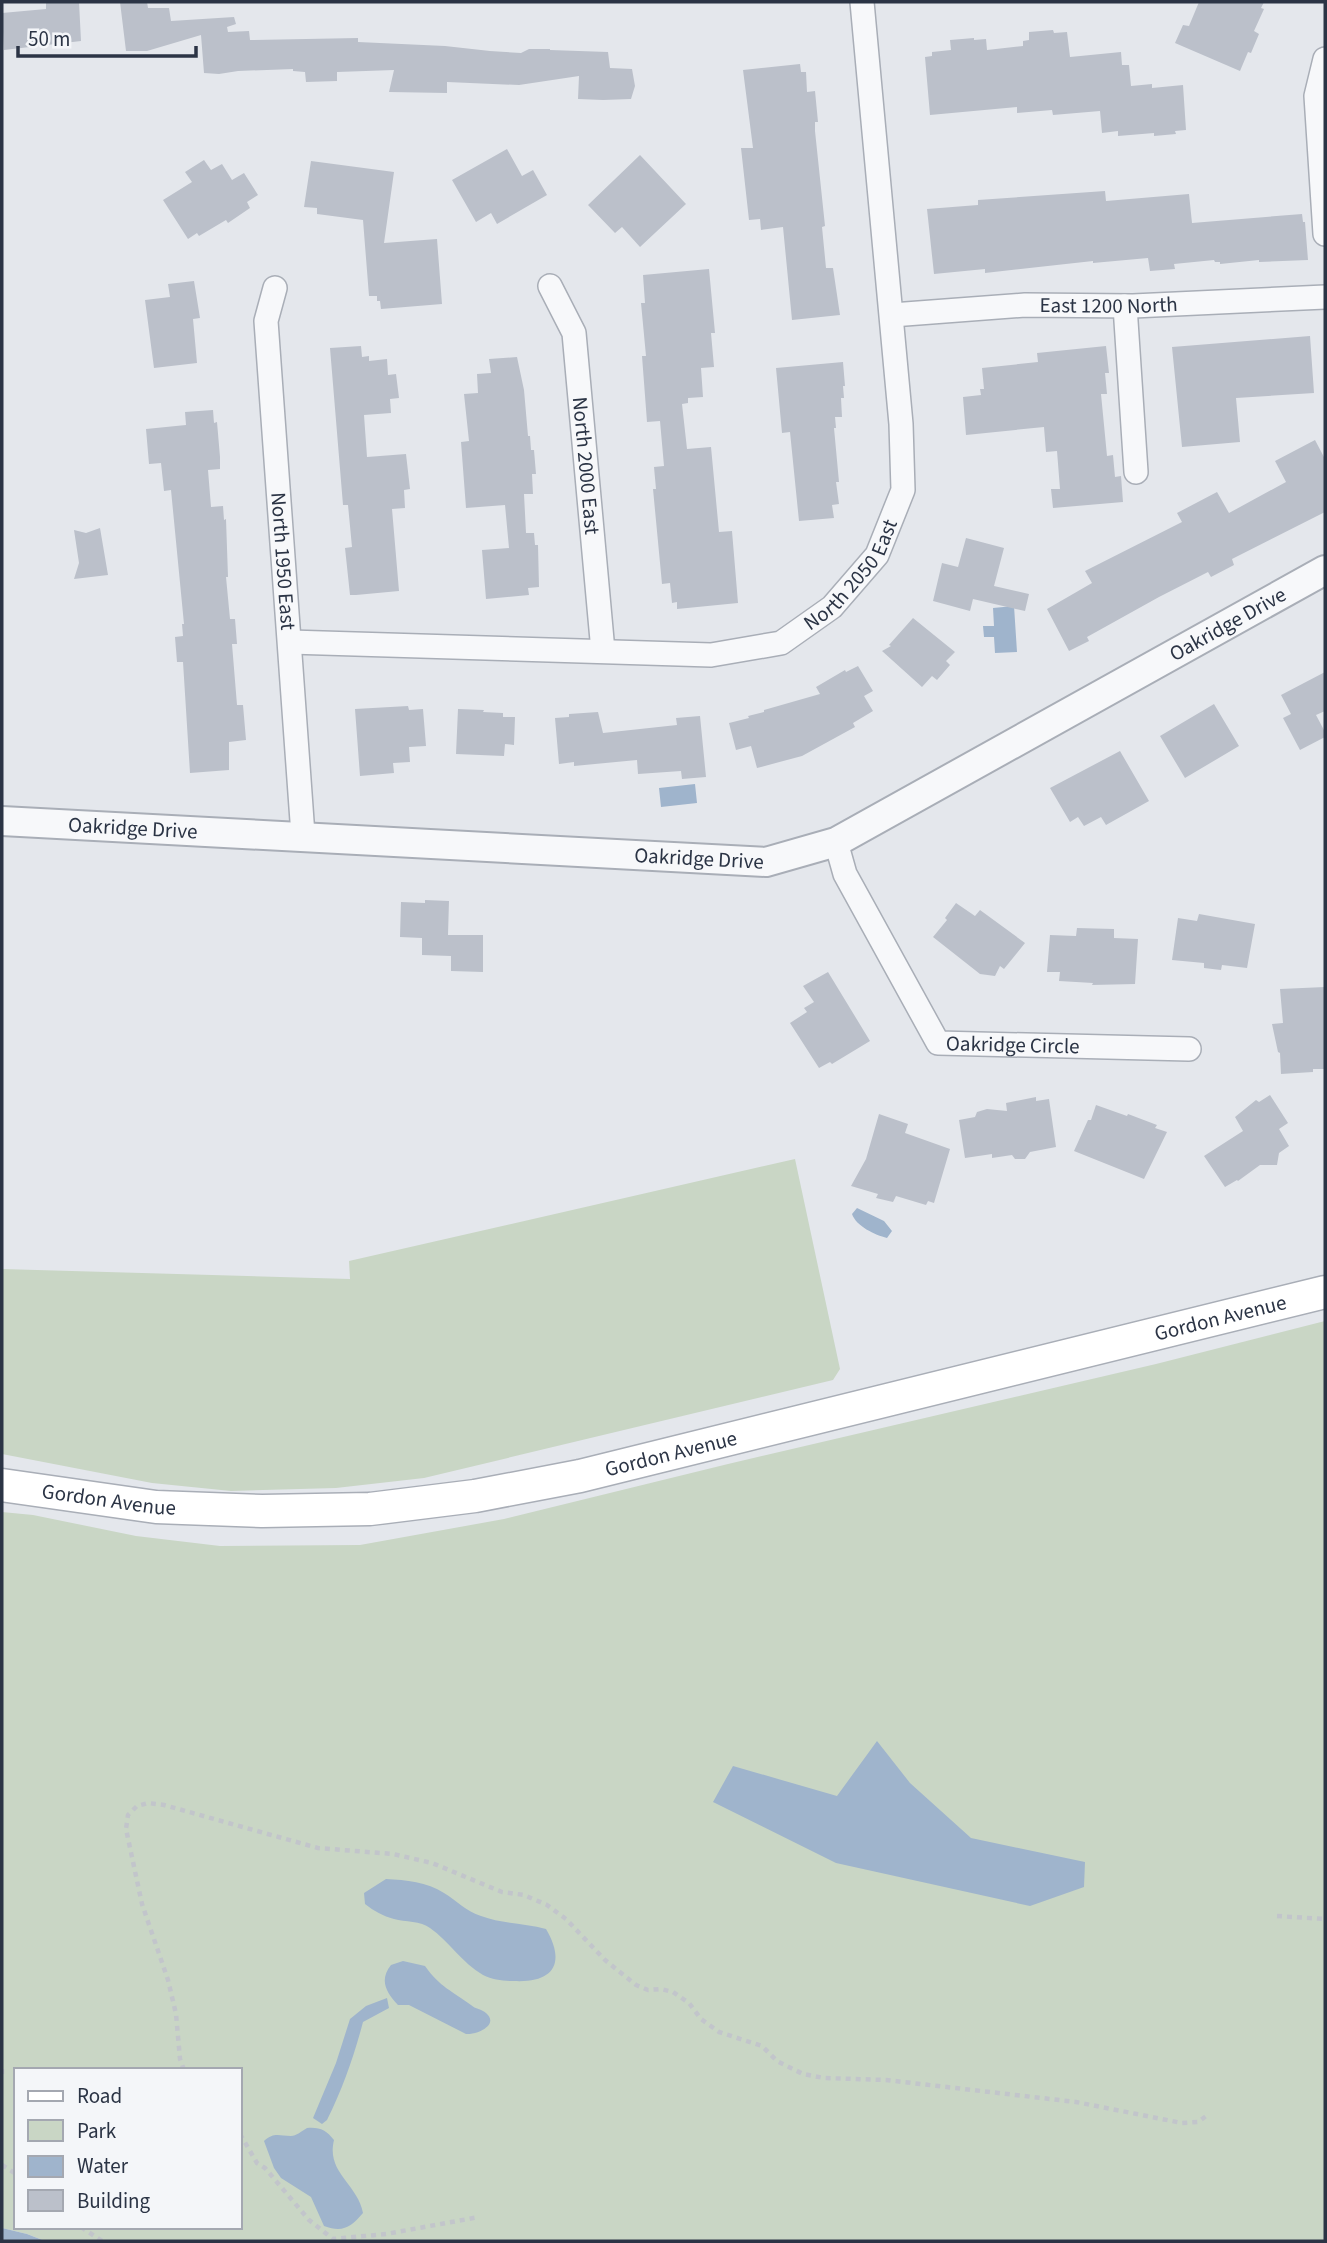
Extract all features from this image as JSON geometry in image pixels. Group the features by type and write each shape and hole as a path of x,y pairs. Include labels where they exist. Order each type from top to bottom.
{"main road":[{"name":"Gordon Avenue","path":"2,1485 156,1507 262,1511 370,1509 475,1496 580,1476 1325,1292"}],"street":[{"name":"North 2050 East","path":"290,642 711,655 781,643 832,607 877,555 903,490 901,424 892,315 862,2"},
{"path":"1325,59 1316,96 1325,234"},
{"name":"North 2000 East","path":"550,286 574,333 603,651"},
{"name":"North 1950 East","path":"275,288 266,321 303,835"},
{"name":"East 1200 North","path":"892,315 1025,305 1125,306 1325,297"},
{"path":"1125,306 1136,472"},
{"name":"Oakridge Drive","path":"2,821 303,835 766,862 836,842 1325,570"},
{"name":"Oakridge Circle","path":"836,842 845,874 938,1044 1189,1049"}],"path":[{"path":"183,2068 174,2002 142,1904 126,1829 128,1815 137,1806 148,1803 164,1805 318,1848 393,1854 432,1863 502,1892 524,1895 547,1905 566,1919 605,1960 636,1985 648,1990 673,1992 689,2003 701,2019 719,2032 762,2046 777,2061 803,2074 824,2078 886,2080 1076,2102 1182,2123 1198,2122 1209,2113"},
{"path":"1277,1916 1325,1919"},
{"path":"2,2069 2,2078"},
{"path":"242,2137 257,2163 265,2168 309,2220 333,2239 386,2234 480,2217"},
{"path":"84,2229 102,2241"}],"green space":[{"path":"795,1159 840,1369 833,1380 424,1478 336,1488 231,1491 152,1483 2,1454 2,1269 350,1279 349,1261"},
{"path":"1325,1321 1325,2241 45,2241 2,2228 2,1512 33,1515 136,1536 220,1546 360,1545 504,1519 1156,1364"}],"water":[{"path":"1014,606 1017,652 995,653 994,637 984,637 983,626 994,626 993,608"},
{"path":"695,784 697,803 661,807 659,788"},
{"path":"857,1208 884,1221 892,1231 887,1238 857,1222 852,1214"},
{"path":"877,1741 910,1783 971,1838 1085,1862 1084,1887 1030,1906 836,1863 713,1802 733,1766 837,1796"},
{"path":"386,1879 431,1886 489,1919 546,1929 555,1952 552,1968 547,1974 528,1981 502,1980 483,1975 426,1926 390,1918 365,1904 364,1893"},
{"path":"403,1961 425,1966 446,1988 486,2013 490,2017 488,2025 480,2031 466,2034 409,2005 398,2005 387,1991 385,1976 391,1965"},
{"path":"387,1998 389,2008 363,2022 343,2084 327,2120 322,2124 313,2118 336,2063 350,2019 366,2006"},
{"path":"307,2128 322,2130 334,2140 334,2161 360,2203 363,2213 355,2222 342,2229 324,2226 311,2197 281,2178 274,2168 264,2141 274,2135 293,2136"},
{"path":"2,2228 27,2234 45,2241 2,2241"}],"building":[{"path":"46,2 79,2 81,41 4,50 2,13 46,9"},
{"path":"120,2 147,2 148,8 169,8 171,21 234,17 236,24 227,27 228,32 249,31 250,40 358,38 358,42 521,53 529,49 608,52 610,68 632,69 635,86 631,99 603,100 578,99 579,76 519,85 447,82 447,93 389,92 394,70 337,72 337,81 306,82 305,72 293,69 204,73 201,35 147,51 126,51"},
{"path":"1199,2 1264,2 1261,8 1264,9 1254,31 1259,34 1240,71 1175,43 1183,25 1189,26"},
{"path":"1053,30 1054,33 1067,32 1070,57 1121,52 1122,65 1129,65 1131,86 1152,84 1152,88 1183,85 1186,130 1154,136 1154,133 1118,136 1118,131 1102,133 1100,111 1053,115 1052,110 1017,113 1017,107 930,115 925,57 932,56 932,52 951,50 950,40 974,38 986,39 987,50 1023,46 1023,41 1029,40 1029,32"},
{"path":"800,64 801,72 806,72 807,92 815,91 818,122 815,122 815,131 825,226 822,227 826,268 833,268 840,315 792,320 783,227 761,230 760,219 749,220 741,148 753,148 743,70"},
{"path":"507,149 522,176 533,170 547,195 497,224 491,213 476,222 452,180"},
{"path":"640,155 686,204 640,247 622,227 615,233 588,205"},
{"path":"204,160 211,170 222,164 232,180 244,173 258,195 247,202 250,208 228,223 226,220 199,236 197,233 188,239 163,200 192,182 185,172"},
{"path":"311,161 394,172 384,243 437,239 442,304 381,309 377,296 369,296 363,220 317,214 317,208 304,207"},
{"path":"1105,191 1106,201 1189,194 1192,223 1302,214 1308,260 1259,260 1220,264 1214,260 1174,264 1175,269 1150,271 1148,258 985,273 985,269 934,274 927,209 978,205 978,200"},
{"path":"709,269 715,333 711,333 714,367 701,368 703,397 688,398 688,403 682,404 687,449 711,447 719,532 732,531 738,603 677,609 677,602 672,603 670,583 662,584 653,489 656,489 654,467 664,466 660,421 647,422 642,356 646,356 641,303 645,303 643,275"},
{"path":"194,281 200,318 193,319 197,363 154,368 145,300 170,297 168,284"},
{"path":"1310,336 1314,393 1236,398 1240,442 1182,447 1172,347"},
{"path":"361,346 362,357 369,356 369,361 387,359 388,375 396,374 399,398 390,399 391,413 364,415 367,457 406,454 410,489 404,490 405,508 392,509 399,591 350,595 345,548 352,547 348,505 343,505 330,348"},
{"path":"1106,346 1109,373 1105,373 1107,394 1101,394 1107,456 1113,455 1115,477 1121,476 1123,502 1053,508 1051,489 1060,489 1057,451 1046,452 1044,427 966,435 963,397 981,395 980,389 984,389 982,368 1038,362 1037,353"},
{"path":"517,357 524,390 528,436 531,450 534,450 536,474 532,474 533,494 524,494 526,533 534,533 535,545 538,545 539,587 528,588 529,595 486,599 482,550 509,548 505,505 466,508 461,442 469,441 464,394 478,393 477,374 491,373 489,359"},
{"path":"843,362 845,386 844,398 841,398 842,417 835,417 834,428 839,504 832,505 834,518 799,521 790,432 782,433 776,368"},
{"path":"213,410 214,423 217,422 220,469 208,470 211,507 223,506 224,520 226,519 226,577 230,619 235,619 237,644 232,644 237,705 243,705 246,740 229,742 229,770 190,773 183,662 177,662 175,637 183,636 184,624 171,490 164,491 161,463 149,464 146,429 186,425 185,412"},
{"path":"1315,440 1325,459 1325,512 1232,559 1234,565 1211,577 1208,572 1159,597 1087,637 1089,641 1069,651 1047,609 1092,583 1085,571 1182,522 1177,513 1217,492 1229,513 1286,482 1275,461"},
{"path":"100,528 108,575 74,579 79,563 74,530 86,533"},
{"path":"966,538 1004,548 994,586 1029,594 1025,611 973,599 970,611 933,601 942,563 958,567"},
{"path":"913,618 955,652 946,661 950,665 937,680 932,676 922,687 882,651 891,646 889,645"},
{"path":"858,666 873,691 864,696 873,711 853,723 855,727 802,756 757,768 751,746 736,750 729,723 820,694 816,687 845,670 846,672"},
{"path":"1325,672 1325,711 1316,715 1325,737 1300,750 1283,718 1291,714 1281,695"},
{"path":"1214,704 1239,746 1185,778 1160,736"},
{"path":"408,706 409,710 423,709 426,746 409,747 410,762 393,763 394,773 360,776 355,709"},
{"path":"458,709 484,710 483,712 503,713 503,717 515,717 514,745 505,744 504,756 456,754"},
{"path":"598,712 603,733 677,725 676,718 700,716 706,777 682,779 681,771 638,774 637,760 574,766 574,762 559,764 555,718"},
{"path":"1120,751 1149,801 1106,825 1101,817 1084,826 1078,817 1070,822 1050,788"},
{"path":"425,900 449,901 448,935 483,935 483,972 451,971 451,956 422,955 422,938 400,937 401,902 425,903"},
{"path":"956,903 975,916 980,910 1025,943 1004,969 1000,966 995,976 980,974 933,937"},
{"path":"1199,914 1255,924 1247,968 1222,965 1221,970 1204,968 1204,963 1172,960 1178,918 1197,921"},
{"path":"1077,928 1114,929 1114,938 1138,939 1135,984 1092,985 1093,983 1059,981 1060,972 1047,972 1050,935 1076,936"},
{"path":"828,972 870,1041 832,1064 830,1062 819,1068 790,1023 807,1012 804,1008 814,1002 803,986"},
{"path":"1325,987 1325,1069 1281,1074 1280,1053 1272,1024 1283,1023 1280,989"},
{"path":"1270,1095 1288,1123 1279,1129 1289,1146 1279,1153 1277,1165 1260,1165 1225,1187 1204,1156 1243,1131 1235,1117 1256,1100 1259,1102"},
{"path":"1036,1097 1036,1101 1049,1099 1056,1147 1030,1152 1025,1159 1015,1159 1012,1155 992,1158 992,1154 965,1158 959,1120 975,1117 977,1112 987,1109 1007,1111 1006,1103"},
{"path":"1096,1105 1157,1125 1155,1128 1167,1132 1144,1179 1074,1151"},
{"path":"879,1114 908,1124 905,1133 950,1149 934,1203 928,1201 926,1205 896,1196 893,1202 876,1198 878,1194 851,1186 866,1159"}]}
